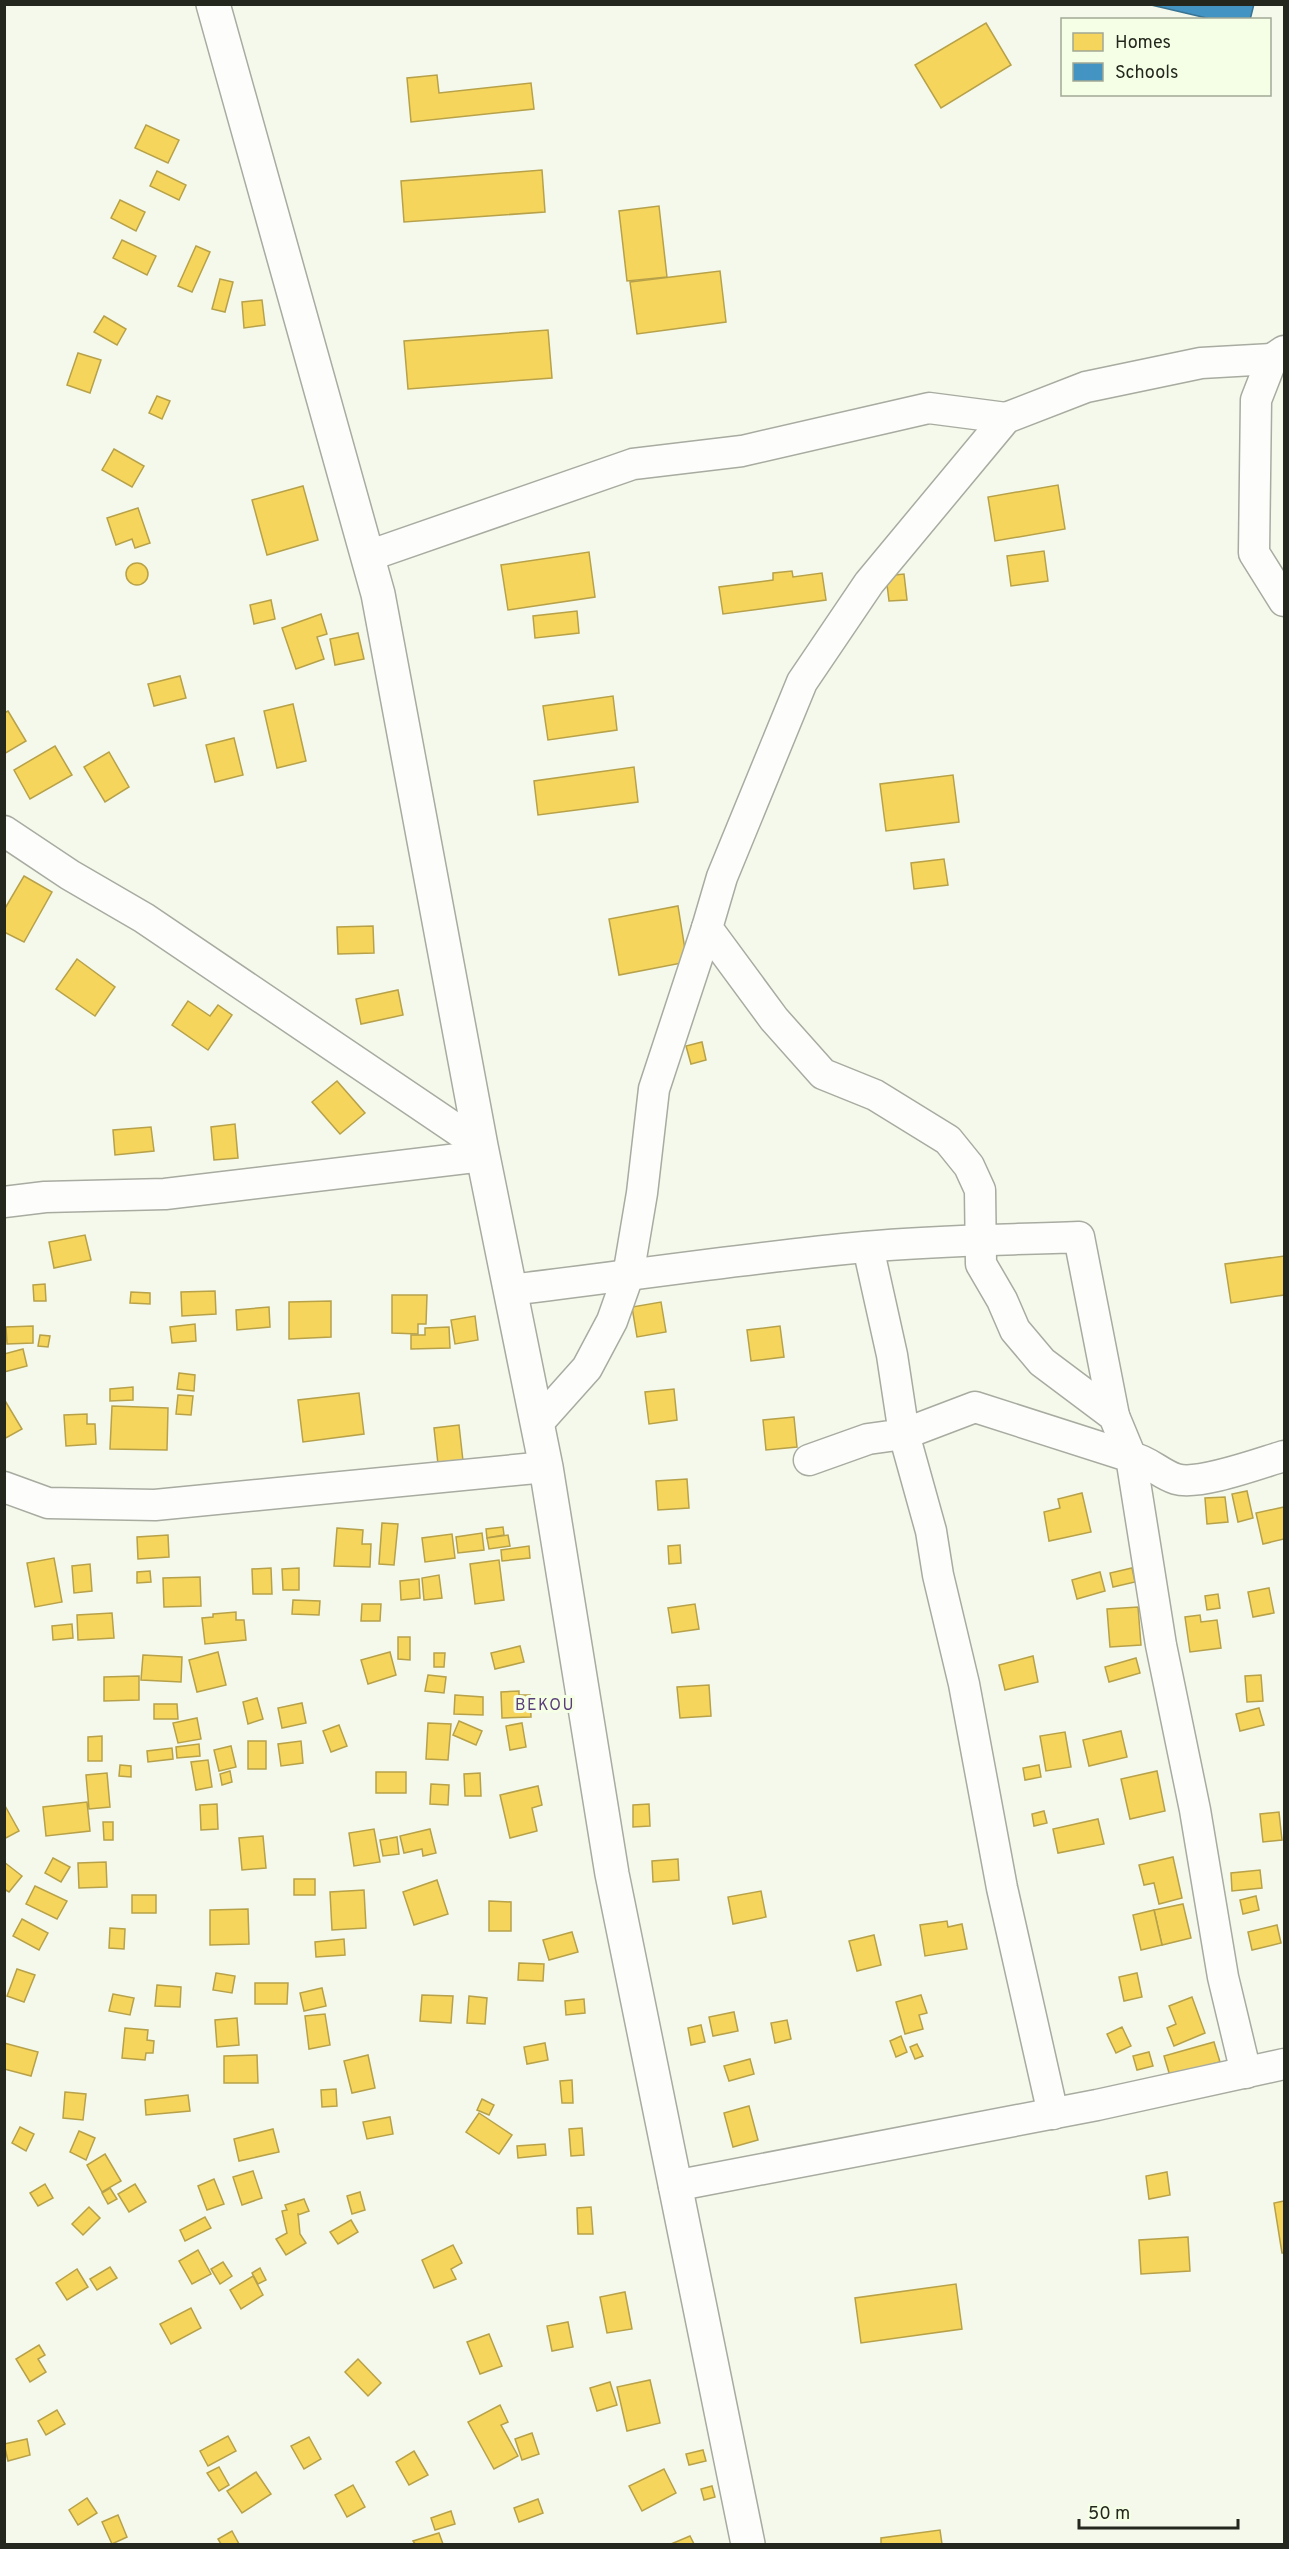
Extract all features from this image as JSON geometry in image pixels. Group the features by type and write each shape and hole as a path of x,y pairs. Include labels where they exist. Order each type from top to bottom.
{"main road":[{"path":"213,4 378,594 482,1151 546,1467 612,1874 748,2544"}],"street":[{"path":"368,556 633,464 742,451 929,408 1006,418 1086,387 1201,363 1278,355"},
{"path":"1278,355 1256,400 1254,553 1284,601"},
{"path":"537,1424 586,1368 612,1321 628,1276 642,1193 654,1089 722,877 802,682 869,583 1006,418"},
{"path":"4,831 70,875 144,918 482,1151"},
{"path":"707,928 774,1019 823,1074 875,1095 948,1140 969,1166 980,1190 981,1264 1002,1300 1015,1330 1042,1362 1114,1416"},
{"path":"4,1202 45,1197 165,1194 482,1151"},
{"path":"510,1290 628,1276 740,1259 868,1247 1079,1236 1114,1416 1131,1457 1161,1645 1195,1810 1223,1977 1246,2073"},
{"path":"868,1247 892,1355 904,1434 931,1531 938,1575 964,1684 1002,1888 1053,2114"},
{"path":"810,1460 868,1439 904,1434 975,1407 1144,1460 1177,1479 1205,1478 1284,1456"},
{"path":"4,1487 48,1503 155,1505 546,1467"},
{"path":"674,2186 1053,2114 1284,2064"}],"building: Homes":[{"path":"986,23 1011,65 941,108 915,65"},
{"path":"437,75 439,93 531,83 534,109 411,122 407,78"},
{"path":"146,125 179,140 168,163 135,148"},
{"path":"542,170 545,212 404,222 401,181"},
{"path":"157,171 186,185 179,200 150,186"},
{"path":"120,200 145,212 136,231 111,218"},
{"path":"659,206 667,277 627,281 619,211"},
{"path":"122,240 156,256 147,275 113,258"},
{"path":"196,246 210,252 192,292 178,286"},
{"path":"720,271 726,322 637,334 630,282"},
{"path":"220,279 233,282 225,312 212,309"},
{"path":"262,300 265,325 244,328 242,302"},
{"path":"104,316 126,329 117,345 94,332"},
{"path":"548,330 552,378 408,389 404,341"},
{"path":"78,353 101,360 90,393 67,385"},
{"path":"157,396 170,401 162,419 149,413"},
{"path":"114,449 144,466 132,487 102,470"},
{"path":"1058,485 1065,529 995,541 988,497"},
{"path":"303,486 318,540 267,555 252,500"},
{"path":"138,508 150,543 135,548 132,539 116,545 107,518"},
{"path":"1044,551 1048,581 1011,586 1007,556"},
{"path":"589,552 595,597 508,610 501,565"},
{"path":"137,563 145,566 148,574 145,582 137,585 129,582 126,574 129,566"},
{"path":"792,571 793,577 822,573 826,600 723,614 719,587 773,580 773,573"},
{"path":"904,574 907,600 889,601 886,576"},
{"path":"271,600 275,619 254,624 250,605"},
{"path":"577,611 579,633 535,638 533,616"},
{"path":"321,614 327,634 317,637 324,659 296,669 282,628"},
{"path":"358,633 364,659 335,665 330,639"},
{"path":"180,676 186,698 154,706 148,684"},
{"path":"613,696 617,730 548,740 543,706"},
{"path":"293,704 306,761 277,768 264,711"},
{"path":"8,711 26,741 4,754 4,713"},
{"path":"234,738 243,775 215,782 206,745"},
{"path":"55,746 72,775 30,799 14,770"},
{"path":"109,752 129,787 105,802 84,767"},
{"path":"634,767 638,802 538,815 534,781"},
{"path":"953,775 959,822 886,831 880,784"},
{"path":"944,859 948,885 914,889 911,863"},
{"path":"24,876 52,892 24,942 4,932 4,910"},
{"path":"678,906 687,962 619,975 609,919"},
{"path":"373,926 374,953 338,954 337,927"},
{"path":"77,959 115,987 95,1016 56,989"},
{"path":"398,990 403,1015 361,1024 356,999"},
{"path":"188,1001 210,1016 218,1005 232,1015 208,1050 172,1025"},
{"path":"702,1042 706,1060 691,1064 686,1046"},
{"path":"337,1081 365,1113 340,1134 312,1102"},
{"path":"235,1124 238,1158 214,1160 211,1127"},
{"path":"151,1127 154,1151 115,1155 113,1130"},
{"path":"85,1235 91,1260 54,1268 49,1242"},
{"path":"1284,1256 1284,1295 1231,1303 1225,1264"},
{"path":"45,1284 46,1301 34,1301 33,1285"},
{"path":"215,1291 216,1314 182,1316 181,1292"},
{"path":"131,1292 150,1293 150,1304 130,1303"},
{"path":"392,1295 427,1295 426,1324 418,1324 418,1334 392,1333"},
{"path":"331,1301 331,1337 289,1339 289,1302"},
{"path":"661,1302 666,1332 637,1337 632,1307"},
{"path":"269,1307 270,1327 237,1330 236,1310"},
{"path":"475,1316 478,1340 455,1344 451,1320"},
{"path":"195,1324 196,1341 172,1343 170,1327"},
{"path":"33,1326 33,1343 7,1344 6,1327"},
{"path":"780,1326 784,1357 751,1361 747,1330"},
{"path":"449,1327 450,1348 411,1349 411,1335 425,1335 425,1328"},
{"path":"40,1335 50,1336 48,1347 38,1346"},
{"path":"23,1349 27,1366 4,1372 4,1354"},
{"path":"179,1373 195,1375 194,1391 177,1389"},
{"path":"133,1387 133,1400 110,1401 110,1389"},
{"path":"674,1389 677,1420 649,1424 645,1392"},
{"path":"359,1393 364,1434 303,1442 298,1400"},
{"path":"178,1395 193,1396 191,1415 176,1414"},
{"path":"4,1399 22,1429 4,1439"},
{"path":"112,1406 168,1408 167,1450 110,1449"},
{"path":"87,1414 87,1424 95,1424 96,1444 66,1446 64,1415"},
{"path":"794,1417 797,1447 766,1450 763,1420"},
{"path":"459,1425 463,1461 438,1464 434,1428"},
{"path":"687,1479 689,1508 658,1510 656,1481"},
{"path":"1247,1491 1253,1518 1238,1522 1232,1494"},
{"path":"1082,1493 1091,1532 1049,1541 1044,1512 1060,1508 1058,1499"},
{"path":"1225,1497 1228,1522 1207,1524 1205,1498"},
{"path":"1284,1507 1284,1539 1263,1544 1256,1513"},
{"path":"382,1523 398,1524 394,1565 379,1564"},
{"path":"503,1527 504,1535 487,1538 486,1529"},
{"path":"337,1528 363,1530 362,1544 371,1544 370,1567 334,1566"},
{"path":"482,1533 484,1550 458,1553 456,1537"},
{"path":"452,1534 455,1558 425,1562 422,1538"},
{"path":"168,1535 169,1557 138,1559 137,1537"},
{"path":"508,1535 510,1546 489,1549 487,1538"},
{"path":"680,1545 681,1563 669,1564 668,1546"},
{"path":"529,1546 530,1558 502,1561 501,1550"},
{"path":"54,1558 62,1602 35,1607 27,1563"},
{"path":"499,1560 504,1600 475,1604 470,1564"},
{"path":"90,1564 92,1591 74,1593 72,1566"},
{"path":"271,1568 272,1594 253,1594 252,1569"},
{"path":"299,1568 299,1590 283,1590 282,1569"},
{"path":"1132,1568 1135,1582 1113,1587 1110,1573"},
{"path":"150,1571 151,1582 137,1583 137,1572"},
{"path":"1100,1572 1105,1591 1077,1599 1072,1580"},
{"path":"439,1575 442,1598 424,1600 422,1578"},
{"path":"200,1577 201,1606 164,1607 163,1578"},
{"path":"419,1579 420,1598 401,1600 400,1581"},
{"path":"1269,1588 1274,1613 1253,1617 1248,1592"},
{"path":"1218,1594 1220,1608 1207,1610 1205,1596"},
{"path":"293,1600 320,1601 319,1615 292,1614"},
{"path":"362,1604 381,1604 380,1621 361,1621"},
{"path":"695,1604 699,1629 672,1633 668,1608"},
{"path":"1138,1607 1141,1645 1110,1647 1107,1609"},
{"path":"236,1612 236,1620 244,1620 246,1640 205,1644 202,1618 213,1617 213,1614"},
{"path":"112,1613 114,1638 78,1640 77,1615"},
{"path":"1200,1615 1201,1622 1217,1620 1221,1648 1190,1652 1185,1617"},
{"path":"72,1624 73,1638 53,1640 52,1626"},
{"path":"398,1637 410,1637 410,1660 398,1659"},
{"path":"520,1646 524,1662 495,1669 491,1653"},
{"path":"218,1652 226,1685 197,1692 189,1660"},
{"path":"390,1652 396,1675 368,1684 361,1660"},
{"path":"434,1653 445,1653 444,1667 434,1667"},
{"path":"143,1655 182,1657 181,1682 141,1680"},
{"path":"1033,1656 1038,1682 1005,1690 999,1665"},
{"path":"1136,1658 1140,1673 1109,1682 1105,1667"},
{"path":"428,1675 446,1677 444,1693 425,1691"},
{"path":"1261,1675 1263,1701 1247,1702 1245,1676"},
{"path":"139,1676 139,1700 104,1701 104,1677"},
{"path":"709,1685 711,1716 680,1718 677,1687"},
{"path":"519,1691 519,1695 530,1695 531,1717 502,1718 501,1692"},
{"path":"455,1695 483,1697 483,1715 454,1714"},
{"path":"257,1698 263,1719 248,1724 243,1702"},
{"path":"302,1703 306,1723 282,1728 278,1708"},
{"path":"154,1704 177,1704 178,1719 154,1719"},
{"path":"1259,1708 1264,1725 1240,1731 1236,1714"},
{"path":"197,1718 201,1739 178,1743 173,1723"},
{"path":"459,1721 482,1731 476,1745 453,1735"},
{"path":"428,1723 451,1724 448,1760 426,1759"},
{"path":"522,1723 526,1747 510,1750 506,1726"},
{"path":"339,1725 347,1746 331,1752 323,1731"},
{"path":"1121,1731 1127,1757 1089,1766 1083,1740"},
{"path":"1065,1732 1071,1767 1046,1771 1040,1736"},
{"path":"102,1736 102,1761 88,1761 88,1737"},
{"path":"248,1741 266,1741 266,1769 248,1769"},
{"path":"301,1741 303,1763 281,1766 278,1744"},
{"path":"199,1744 200,1756 177,1758 176,1747"},
{"path":"231,1746 236,1767 219,1771 214,1750"},
{"path":"172,1748 173,1759 148,1762 147,1751"},
{"path":"208,1760 212,1787 196,1790 191,1762"},
{"path":"120,1765 131,1766 131,1777 119,1776"},
{"path":"1039,1765 1041,1777 1025,1780 1023,1768"},
{"path":"230,1771 232,1782 222,1785 220,1774"},
{"path":"1157,1771 1165,1811 1130,1819 1121,1779"},
{"path":"376,1772 406,1772 406,1793 376,1793"},
{"path":"107,1773 110,1807 89,1809 86,1775"},
{"path":"480,1773 481,1796 465,1796 464,1774"},
{"path":"431,1784 449,1785 448,1805 430,1804"},
{"path":"538,1786 542,1805 532,1808 537,1831 510,1838 500,1795"},
{"path":"87,1802 90,1831 46,1836 43,1807"},
{"path":"4,1804 19,1831 4,1839"},
{"path":"217,1804 218,1829 201,1830 200,1805"},
{"path":"649,1804 650,1826 633,1827 633,1805"},
{"path":"1044,1811 1047,1823 1034,1826 1032,1814"},
{"path":"1279,1812 1282,1840 1263,1842 1260,1814"},
{"path":"1098,1819 1104,1844 1058,1853 1053,1829"},
{"path":"103,1822 113,1822 113,1840 104,1840"},
{"path":"374,1829 380,1862 354,1866 349,1833"},
{"path":"430,1829 436,1853 423,1856 422,1849 404,1853 400,1836"},
{"path":"263,1836 266,1868 242,1870 239,1838"},
{"path":"397,1837 399,1854 383,1856 380,1840"},
{"path":"1173,1857 1182,1898 1159,1904 1154,1883 1144,1885 1139,1865"},
{"path":"53,1858 70,1867 61,1882 45,1873"},
{"path":"678,1859 679,1880 653,1882 652,1861"},
{"path":"4,1862 22,1876 9,1892 4,1889"},
{"path":"106,1862 107,1887 79,1888 78,1863"},
{"path":"1260,1870 1262,1888 1232,1891 1231,1873"},
{"path":"294,1879 315,1879 315,1895 294,1895"},
{"path":"437,1880 448,1914 414,1925 403,1892"},
{"path":"35,1886 67,1901 57,1919 26,1904"},
{"path":"364,1890 366,1928 332,1930 330,1892"},
{"path":"761,1891 766,1917 733,1924 728,1897"},
{"path":"132,1895 156,1895 156,1913 132,1913"},
{"path":"1256,1896 1259,1910 1243,1914 1240,1900"},
{"path":"489,1901 511,1902 511,1931 489,1931"},
{"path":"1183,1904 1191,1938 1162,1945 1154,1910"},
{"path":"248,1909 249,1944 210,1945 210,1910"},
{"path":"1154,1910 1162,1945 1141,1950 1133,1915"},
{"path":"22,1919 48,1933 39,1950 13,1936"},
{"path":"947,1921 948,1927 962,1924 967,1949 925,1956 920,1925"},
{"path":"1277,1925 1281,1943 1252,1950 1248,1932"},
{"path":"110,1928 125,1929 124,1949 109,1948"},
{"path":"572,1932 578,1952 549,1960 543,1940"},
{"path":"874,1935 881,1965 857,1971 849,1941"},
{"path":"344,1939 345,1955 316,1957 315,1942"},
{"path":"519,1963 544,1964 543,1981 518,1980"},
{"path":"17,1969 35,1975 24,2002 7,1996"},
{"path":"216,1973 235,1976 232,1993 213,1990"},
{"path":"1137,1973 1142,1997 1124,2001 1119,1977"},
{"path":"255,1983 288,1983 287,2004 255,2004"},
{"path":"157,1985 181,1987 180,2007 155,2006"},
{"path":"322,1988 326,2006 304,2011 300,1993"},
{"path":"113,1994 134,1998 130,2015 109,2011"},
{"path":"422,1995 453,1996 451,2023 420,2021"},
{"path":"921,1995 927,2013 919,2015 923,2029 905,2034 896,2002"},
{"path":"469,1996 487,1998 485,2024 467,2023"},
{"path":"1192,1997 1205,2033 1174,2046 1167,2028 1176,2024 1169,2006"},
{"path":"584,1999 585,2013 566,2015 565,2001"},
{"path":"734,2012 738,2031 713,2036 709,2017"},
{"path":"325,2014 330,2045 309,2049 305,2016"},
{"path":"237,2018 239,2045 217,2047 215,2020"},
{"path":"787,2020 791,2039 775,2043 771,2023"},
{"path":"701,2025 705,2042 691,2045 688,2028"},
{"path":"1122,2027 1131,2046 1116,2053 1107,2034"},
{"path":"125,2028 148,2030 147,2040 154,2041 153,2053 146,2053 145,2060 122,2058"},
{"path":"901,2036 907,2052 896,2057 890,2041"},
{"path":"1214,2042 1220,2062 1170,2076 1164,2056"},
{"path":"4,2043 38,2052 31,2076 4,2069"},
{"path":"545,2043 548,2060 527,2064 524,2047"},
{"path":"917,2044 923,2056 915,2059 910,2047"},
{"path":"1149,2052 1153,2066 1137,2070 1133,2056"},
{"path":"257,2055 258,2083 224,2083 224,2056"},
{"path":"368,2055 375,2088 352,2093 344,2061"},
{"path":"750,2059 754,2074 729,2081 724,2066"},
{"path":"572,2080 573,2103 562,2103 560,2081"},
{"path":"336,2089 337,2106 322,2107 321,2090"},
{"path":"65,2092 86,2094 83,2120 63,2118"},
{"path":"188,2095 190,2111 146,2115 145,2100"},
{"path":"482,2099 494,2105 489,2115 477,2110"},
{"path":"749,2106 758,2140 733,2147 724,2113"},
{"path":"479,2113 512,2135 499,2154 466,2132"},
{"path":"390,2117 393,2134 367,2139 363,2122"},
{"path":"20,2127 34,2134 26,2151 12,2143"},
{"path":"582,2128 584,2155 571,2156 569,2129"},
{"path":"273,2129 279,2152 239,2161 234,2139"},
{"path":"79,2131 95,2138 86,2160 70,2152"},
{"path":"545,2144 546,2155 518,2158 517,2146"},
{"path":"105,2154 121,2181 102,2192 87,2165"},
{"path":"253,2171 262,2198 242,2205 233,2177"},
{"path":"1167,2172 1170,2195 1149,2199 1146,2176"},
{"path":"214,2179 224,2204 207,2210 198,2186"},
{"path":"45,2184 53,2198 38,2206 30,2193"},
{"path":"135,2184 146,2202 129,2212 118,2194"},
{"path":"110,2188 117,2199 108,2204 102,2193"},
{"path":"360,2192 365,2210 352,2214 347,2196"},
{"path":"304,2199 309,2211 298,2215 300,2234 306,2243 286,2255 276,2239 287,2233 282,2211 287,2210 285,2205"},
{"path":"1284,2201 1284,2253 1282,2253 1274,2203"},
{"path":"89,2207 100,2218 83,2235 72,2224"},
{"path":"591,2207 593,2234 578,2234 577,2208"},
{"path":"205,2217 211,2228 185,2241 180,2230"},
{"path":"351,2220 358,2232 338,2244 330,2232"},
{"path":"1188,2237 1190,2271 1141,2274 1139,2240"},
{"path":"453,2245 462,2263 451,2269 456,2279 434,2288 422,2260"},
{"path":"198,2250 211,2274 192,2284 179,2261"},
{"path":"223,2262 232,2276 220,2284 211,2269"},
{"path":"110,2267 117,2278 97,2290 90,2279"},
{"path":"260,2268 266,2280 258,2284 252,2273"},
{"path":"77,2269 88,2287 67,2300 56,2283"},
{"path":"253,2276 263,2295 241,2309 230,2290"},
{"path":"956,2284 962,2329 861,2343 855,2298"},
{"path":"625,2292 632,2329 607,2333 600,2297"},
{"path":"191,2308 201,2328 171,2344 160,2324"},
{"path":"568,2322 573,2347 552,2351 547,2326"},
{"path":"489,2334 502,2366 480,2374 467,2342"},
{"path":"39,2345 45,2355 38,2359 46,2372 30,2382 16,2359"},
{"path":"358,2359 381,2383 368,2396 345,2372"},
{"path":"650,2380 660,2423 627,2431 617,2387"},
{"path":"610,2382 617,2405 597,2411 590,2388"},
{"path":"500,2405 508,2422 501,2425 518,2456 494,2469 468,2422"},
{"path":"57,2410 65,2424 46,2435 38,2421"},
{"path":"532,2433 539,2454 522,2460 515,2439"},
{"path":"228,2436 236,2451 208,2466 200,2451"},
{"path":"309,2437 321,2459 304,2469 291,2446"},
{"path":"27,2439 30,2455 8,2461 4,2444"},
{"path":"703,2450 706,2461 689,2465 686,2454"},
{"path":"414,2451 428,2475 409,2485 396,2462"},
{"path":"219,2467 229,2485 219,2491 207,2473"},
{"path":"664,2469 676,2493 642,2511 629,2486"},
{"path":"256,2472 271,2494 242,2513 227,2491"},
{"path":"353,2485 365,2507 347,2517 335,2495"},
{"path":"712,2486 715,2497 704,2500 701,2489"},
{"path":"87,2498 97,2513 78,2525 69,2510"},
{"path":"538,2499 543,2513 519,2522 514,2508"},
{"path":"451,2511 455,2524 435,2530 431,2518"},
{"path":"118,2515 127,2537 112,2544 102,2522"},
{"path":"940,2530 942,2544 881,2544 881,2538"},
{"path":"232,2531 239,2544 221,2544 218,2539"},
{"path":"439,2533 443,2544 415,2544 413,2541"},
{"path":"690,2536 694,2544 671,2544"}],"building: Schools":[{"path":"1147,4 1254,4 1250,18 1206,18"}],"district":[{"name":"BEKOU","path":"545,1704"}]}
